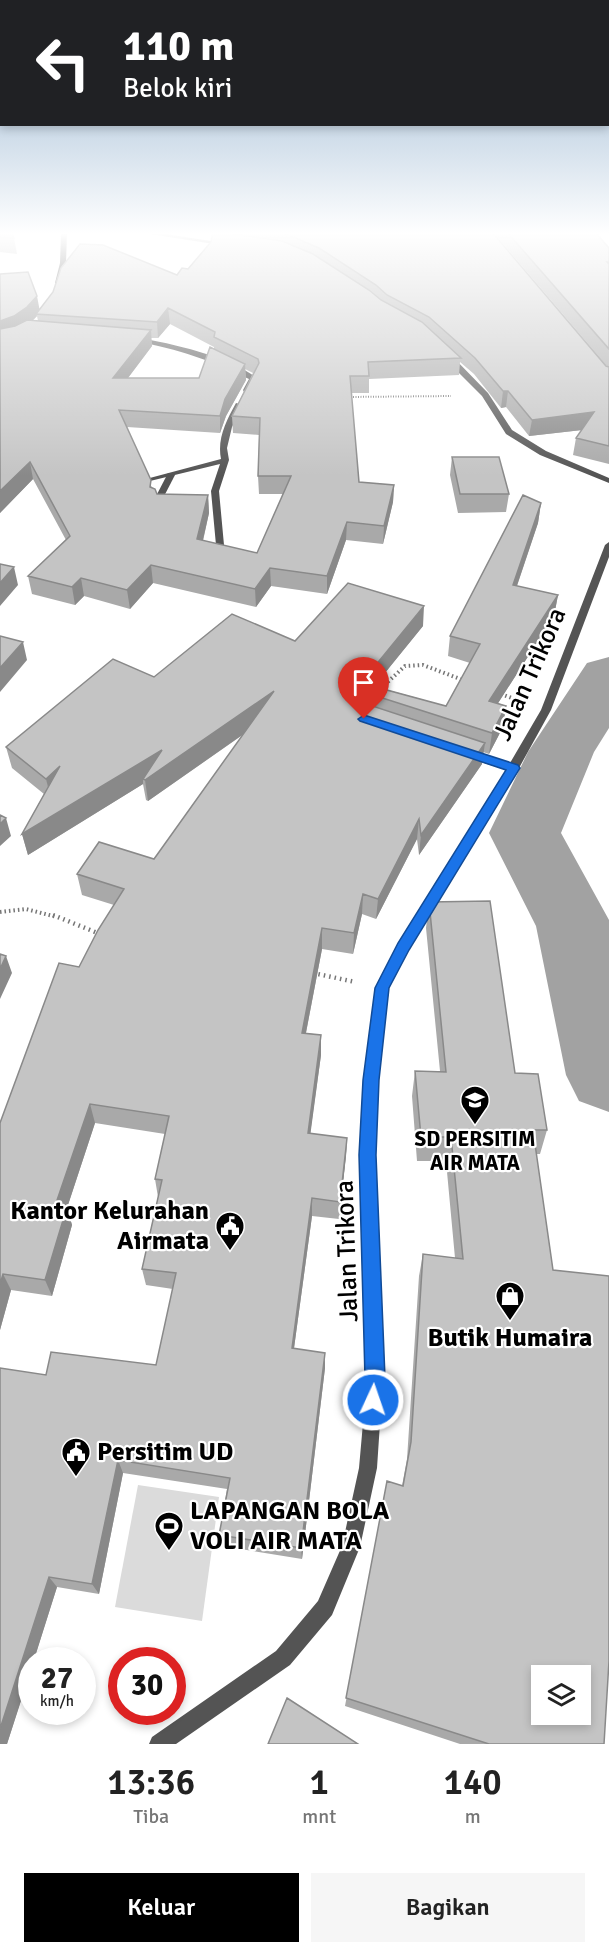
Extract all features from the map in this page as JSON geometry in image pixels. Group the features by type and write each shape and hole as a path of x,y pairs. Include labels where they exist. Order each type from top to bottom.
{"street":[{"path":"130,340 184,348 253,378 228,427 223,448 225,460 215,491 219,545"},
{"path":"440,348 485,395 509,432 543,453 609,481"},
{"path":"150,479 225,460"},
{"path":"157,502 171,475"},
{"name":"Jalan Trikora","path":"159,1744 283,1658 325,1608 351,1547 368,1468 375,1378 368,1155 371,1080 382,988 403,947 546,710 609,545"},
{"path":"462,752 513,768"}],"path":[{"path":"346,397 388,399 485,395"},
{"path":"374,700 379,691 405,666 423,665 468,682"},
{"path":"490,690 546,710"},
{"path":"0,912 29,908 53,914 110,937"},
{"path":"304,970 382,988"}],"shaded area":[{"name":"LAPANGAN BOLA VOLI AIR MATA","path":"138,1485 219,1497 202,1621 115,1607"}],"building":[{"path":"0,313 18,313 14,316 0,321"},
{"path":"36,313 164,313 157,322"},
{"path":"179,313 406,313 422,322 461,358 368,362 369,376 350,376 359,482 394,485 384,526 347,522 327,576 270,568 255,589 151,565 127,590 81,578 72,587 28,576 70,536 30,462 0,491 0,329 15,326 27,320 151,330 113,378 199,378 210,347 245,364 225,399 220,416 119,410 151,480 150,487 155,489 157,494 208,495 197,539 257,553 291,476 258,476 260,418 232,416 259,363 258,359 214,337 215,332"},
{"path":"422,313 561,313 609,367 609,446 576,438 594,412 532,420 508,391 503,391 475,358"},
{"path":"578,313 609,313 609,349"},
{"path":"452,457 499,457 509,494 460,494"},
{"path":"523,495 541,503 513,585 558,595 489,701 506,706 492,733 370,694 361,694 358,697 360,702 485,743 421,835 419,819 378,899 363,894 354,933 322,928 302,1033 321,1035 308,1133 347,1138 340,1202 312,1198 292,1348 325,1353 301,1548 219,1535 230,1478 118,1460 92,1584 49,1577 26,1647 18,1647 18,1673 0,1729 0,1368 46,1375 51,1352 156,1365 176,1273 142,1269 162,1180 155,1179 169,1116 90,1104 55,1206 67,1207 45,1280 3,1274 0,1284 0,1123 59,963 79,967 98,930 124,889 77,874 99,842 154,859 274,691 145,780 143,779 162,750 22,834 60,766 46,779 6,747 113,659 154,677 232,614 295,641 348,583 424,606 361,683 446,706 480,644 450,636"},
{"path":"0,564 14,567 0,583"},
{"path":"0,636 23,642 0,668"},
{"path":"0,815 6,818 0,824"},
{"path":"490,901 515,1073 538,1074 547,1130 533,1130 553,1270 609,1276 609,1661 604,1744 489,1744 346,1698 387,1481 403,1486 411,1442 423,1254 463,1259 451,1137 421,1137 415,1071 446,1072 429,902"},
{"path":"0,954 6,956 0,969"},
{"path":"287,1698 358,1744 268,1744"}],"waterway":[{"path":"609,677 561,752 525,833 574,926 609,1075"}],"place":[{"name":"SD PERSITIM AIR MATA","path":"475,1126"},
{"name":"Kantor Kelurahan Airmata","path":"230,1252"},
{"name":"Butik Humaira","path":"510,1322"},
{"name":"Persitim UD","path":"76,1478"},
{"name":"LAPANGAN BOLA VOLI AIR MATA","path":"169,1552"}],"route":[{"path":"364,719 513,768 403,947 382,988 371,1080 368,1155 375,1378 373,1400"}]}
